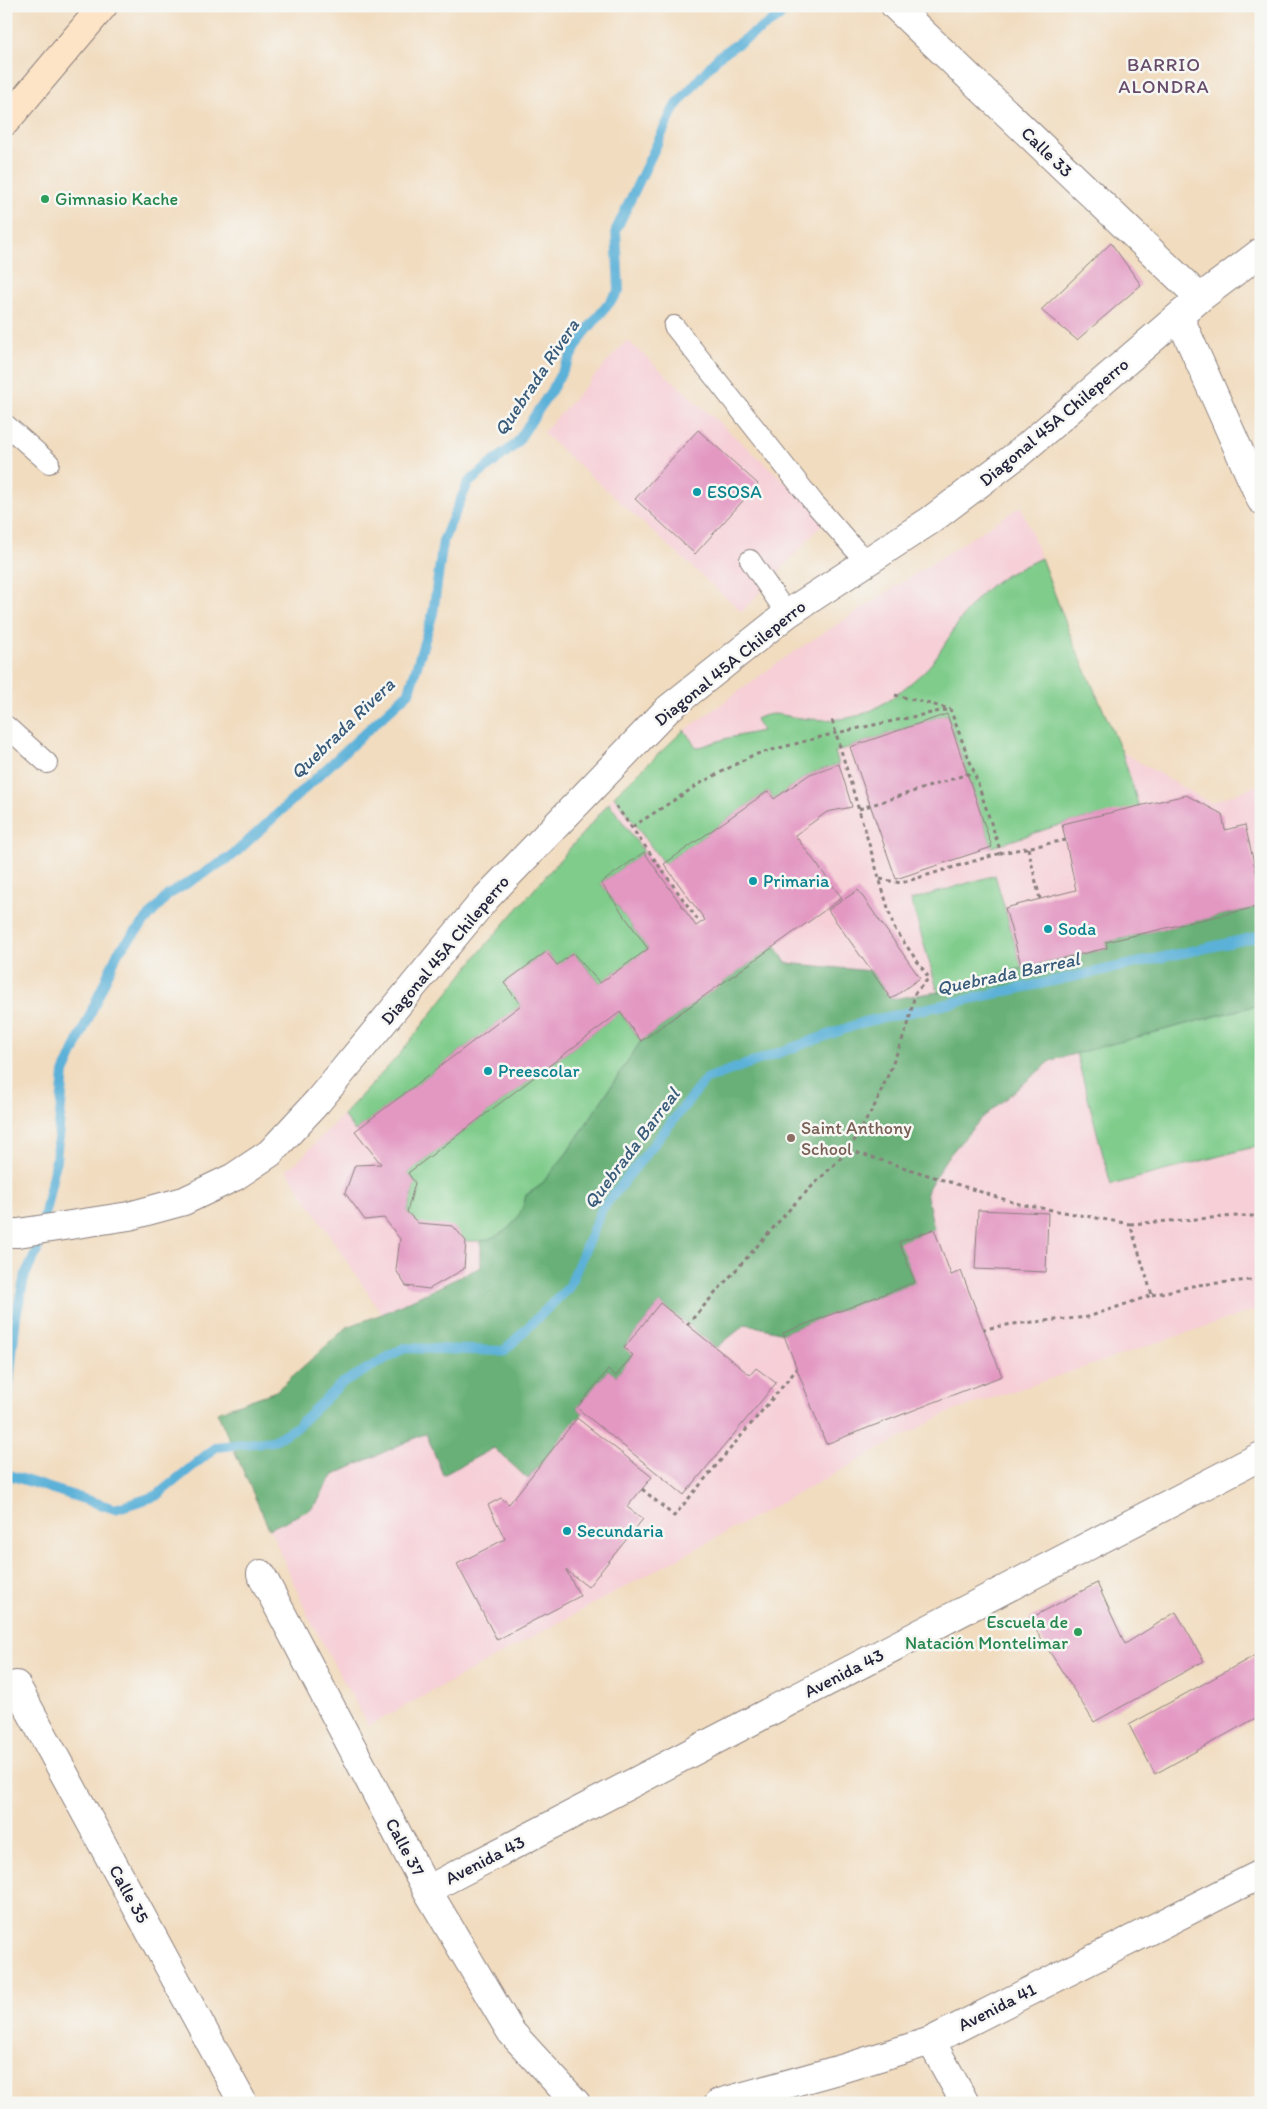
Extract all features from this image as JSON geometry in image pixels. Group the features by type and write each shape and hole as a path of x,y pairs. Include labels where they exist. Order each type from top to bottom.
{"main road":[{"path":"6,121 103,6"}],"street":[{"name":"Calle 33","path":"895,6 1200,298"},
{"name":"Diagonal 45A Chileperro","path":"12,1233 129,1216 184,1202 234,1177 270,1153 318,1102 486,898 668,709 786,614 931,520 1017,455 1200,298 1261,252"},
{"path":"1179,316 1261,500"},
{"name":"Avenida 43","path":"427,1890 1261,1456"},
{"name":"Calle 37","path":"261,1574 427,1890 511,2032 576,2103"},
{"name":"Calle 35","path":"16,1685 242,2103"},
{"name":"Avenida 41","path":"719,2103 841,2070 931,2041 1261,1874"},
{"path":"931,2041 965,2103"}],"lane":[{"path":"674,326 814,503 866,562"},
{"path":"6,425 49,463"},
{"path":"750,560 786,614"},
{"path":"6,726 47,763"}],"path":[{"path":"895,695 950,709"},
{"path":"632,827 701,783 753,756 836,733 950,709"},
{"path":"950,709 974,772 1001,853"},
{"path":"687,1325 798,1200 849,1150 876,1103 908,1025 915,993 929,978 894,928 832,720"},
{"path":"859,809 974,772"},
{"path":"599,780 700,923"},
{"path":"880,879 900,883 1001,853 1066,840"},
{"path":"1028,848 1040,899"},
{"path":"849,1150 1020,1204 1130,1224 1253,1216 1261,1220"},
{"path":"1130,1224 1152,1295"},
{"path":"984,1329 1013,1324 1088,1317 1152,1295 1197,1285 1261,1279"},
{"path":"642,1489 674,1516 797,1369"}],"shaded area":[{"path":"627,340 827,519 742,612 543,433"},
{"name":"Saint Anthony School","path":"1021,506 1073,642 1122,752 1210,803 1261,784 1261,1308 945,1414 368,1726 310,1620 233,1445 404,1348 286,1169 298,1161 399,1055 479,953 611,799 684,731 783,659"}],"green space":[{"path":"1041,558 1073,642 1122,752 1139,807 1062,824 992,847 947,714 835,752 839,764 810,774 774,799 768,791 664,864 614,796 684,730 697,748 728,738 762,731 756,719 762,716 778,714 828,720 857,716 874,709 904,688 931,664 979,596 1007,575"},
{"path":"609,803 644,852 601,883 648,949 600,983 574,953 557,965 546,952 504,983 521,1005 355,1131 343,1115 399,1055 479,953"},
{"path":"995,875 1022,968 938,992 911,900"},
{"path":"1261,906 1261,1004 1052,1060 981,1119 946,1159 926,1192 934,1229 900,1242 915,1282 783,1333 746,1324 716,1348 660,1303 624,1347 633,1355 616,1376 608,1370 577,1408 583,1413 528,1479 494,1448 443,1475 426,1433 334,1475 317,1503 309,1510 269,1529 217,1412 276,1391 347,1327 382,1314 481,1267 481,1241 498,1235 511,1226 524,1204 526,1195 540,1186 567,1153 641,1041 775,945 786,963 871,971 891,999 938,992 1022,968 1107,948 1106,942"},
{"path":"1261,1004 1261,1145 1111,1185 1076,1053"},
{"path":"620,1012 641,1041 567,1153 540,1186 526,1195 523,1210 509,1229 496,1238 466,1241 418,1223 407,1212 415,1183 408,1173"}],"building":[{"path":"1111,243 1141,285 1077,340 1041,310"},
{"name":"ESOSA","path":"698,430 758,484 695,554 635,499"},
{"path":"947,714 992,847 896,879 850,747"},
{"path":"839,764 852,807 827,812 795,835 842,898 641,1041 620,1012 408,1173 415,1183 407,1212 418,1223 453,1226 466,1241 464,1269 429,1289 406,1286 396,1270 400,1239 384,1218 365,1220 345,1193 355,1165 381,1164 355,1131 521,1005 504,983 546,952 557,965 573,953 600,983 648,949 601,883 644,852 696,926 705,920 664,864 768,791 774,799 810,774"},
{"path":"1186,795 1222,814 1225,830 1245,825 1259,884 1261,883 1261,906 1106,942 1107,948 1022,968 1005,908 1076,890 1062,824"},
{"path":"858,890 920,978 891,999 828,910"},
{"path":"978,1210 1048,1213 1046,1272 975,1269"},
{"path":"934,1229 951,1275 961,1271 1002,1376 826,1444 783,1333 915,1282 899,1242"},
{"name":"Secundaria","path":"660,1303 750,1375 756,1368 776,1383 684,1495 577,1408 608,1370 616,1376 633,1355 624,1348"},
{"name":"Secundaria","path":"577,1418 652,1477 627,1507 643,1519 588,1587 566,1570 580,1596 497,1640 457,1564 505,1539 488,1505 501,1498 509,1504"},
{"path":"1097,1583 1125,1644 1176,1612 1204,1661 1094,1722 1029,1619"},
{"path":"1261,1652 1261,1715 1155,1774 1129,1725"}],"waterway":[{"name":"Quebrada Rivera","path":"6,1412 16,1316 25,1275 37,1251 56,1160 64,1073 118,952 168,895 232,856 409,692 433,613 443,541 468,483 516,444 551,391 583,335 619,291 616,230 674,108 719,56 779,17 785,6"},
{"name":"Quebrada Barreal","path":"6,1474 115,1509 156,1496 216,1447 273,1441 295,1428 341,1384 404,1348 504,1351 569,1287 602,1209 706,1079 864,1022 1261,936"}],"place":[{"name":"Gimnasio Kache","path":"45,199"},
{"name":"ESOSA","path":"697,492"},
{"name":"Primaria","path":"753,881"},
{"name":"Soda","path":"1048,929"},
{"name":"Preescolar","path":"488,1071"},
{"name":"Saint Anthony School","path":"791,1138"},
{"name":"Secundaria","path":"567,1531"},
{"name":"Escuela de Natación Montelimar","path":"1078,1632"}],"district":[{"name":"BARRIO ALONDRA","path":"1164,75"}]}
